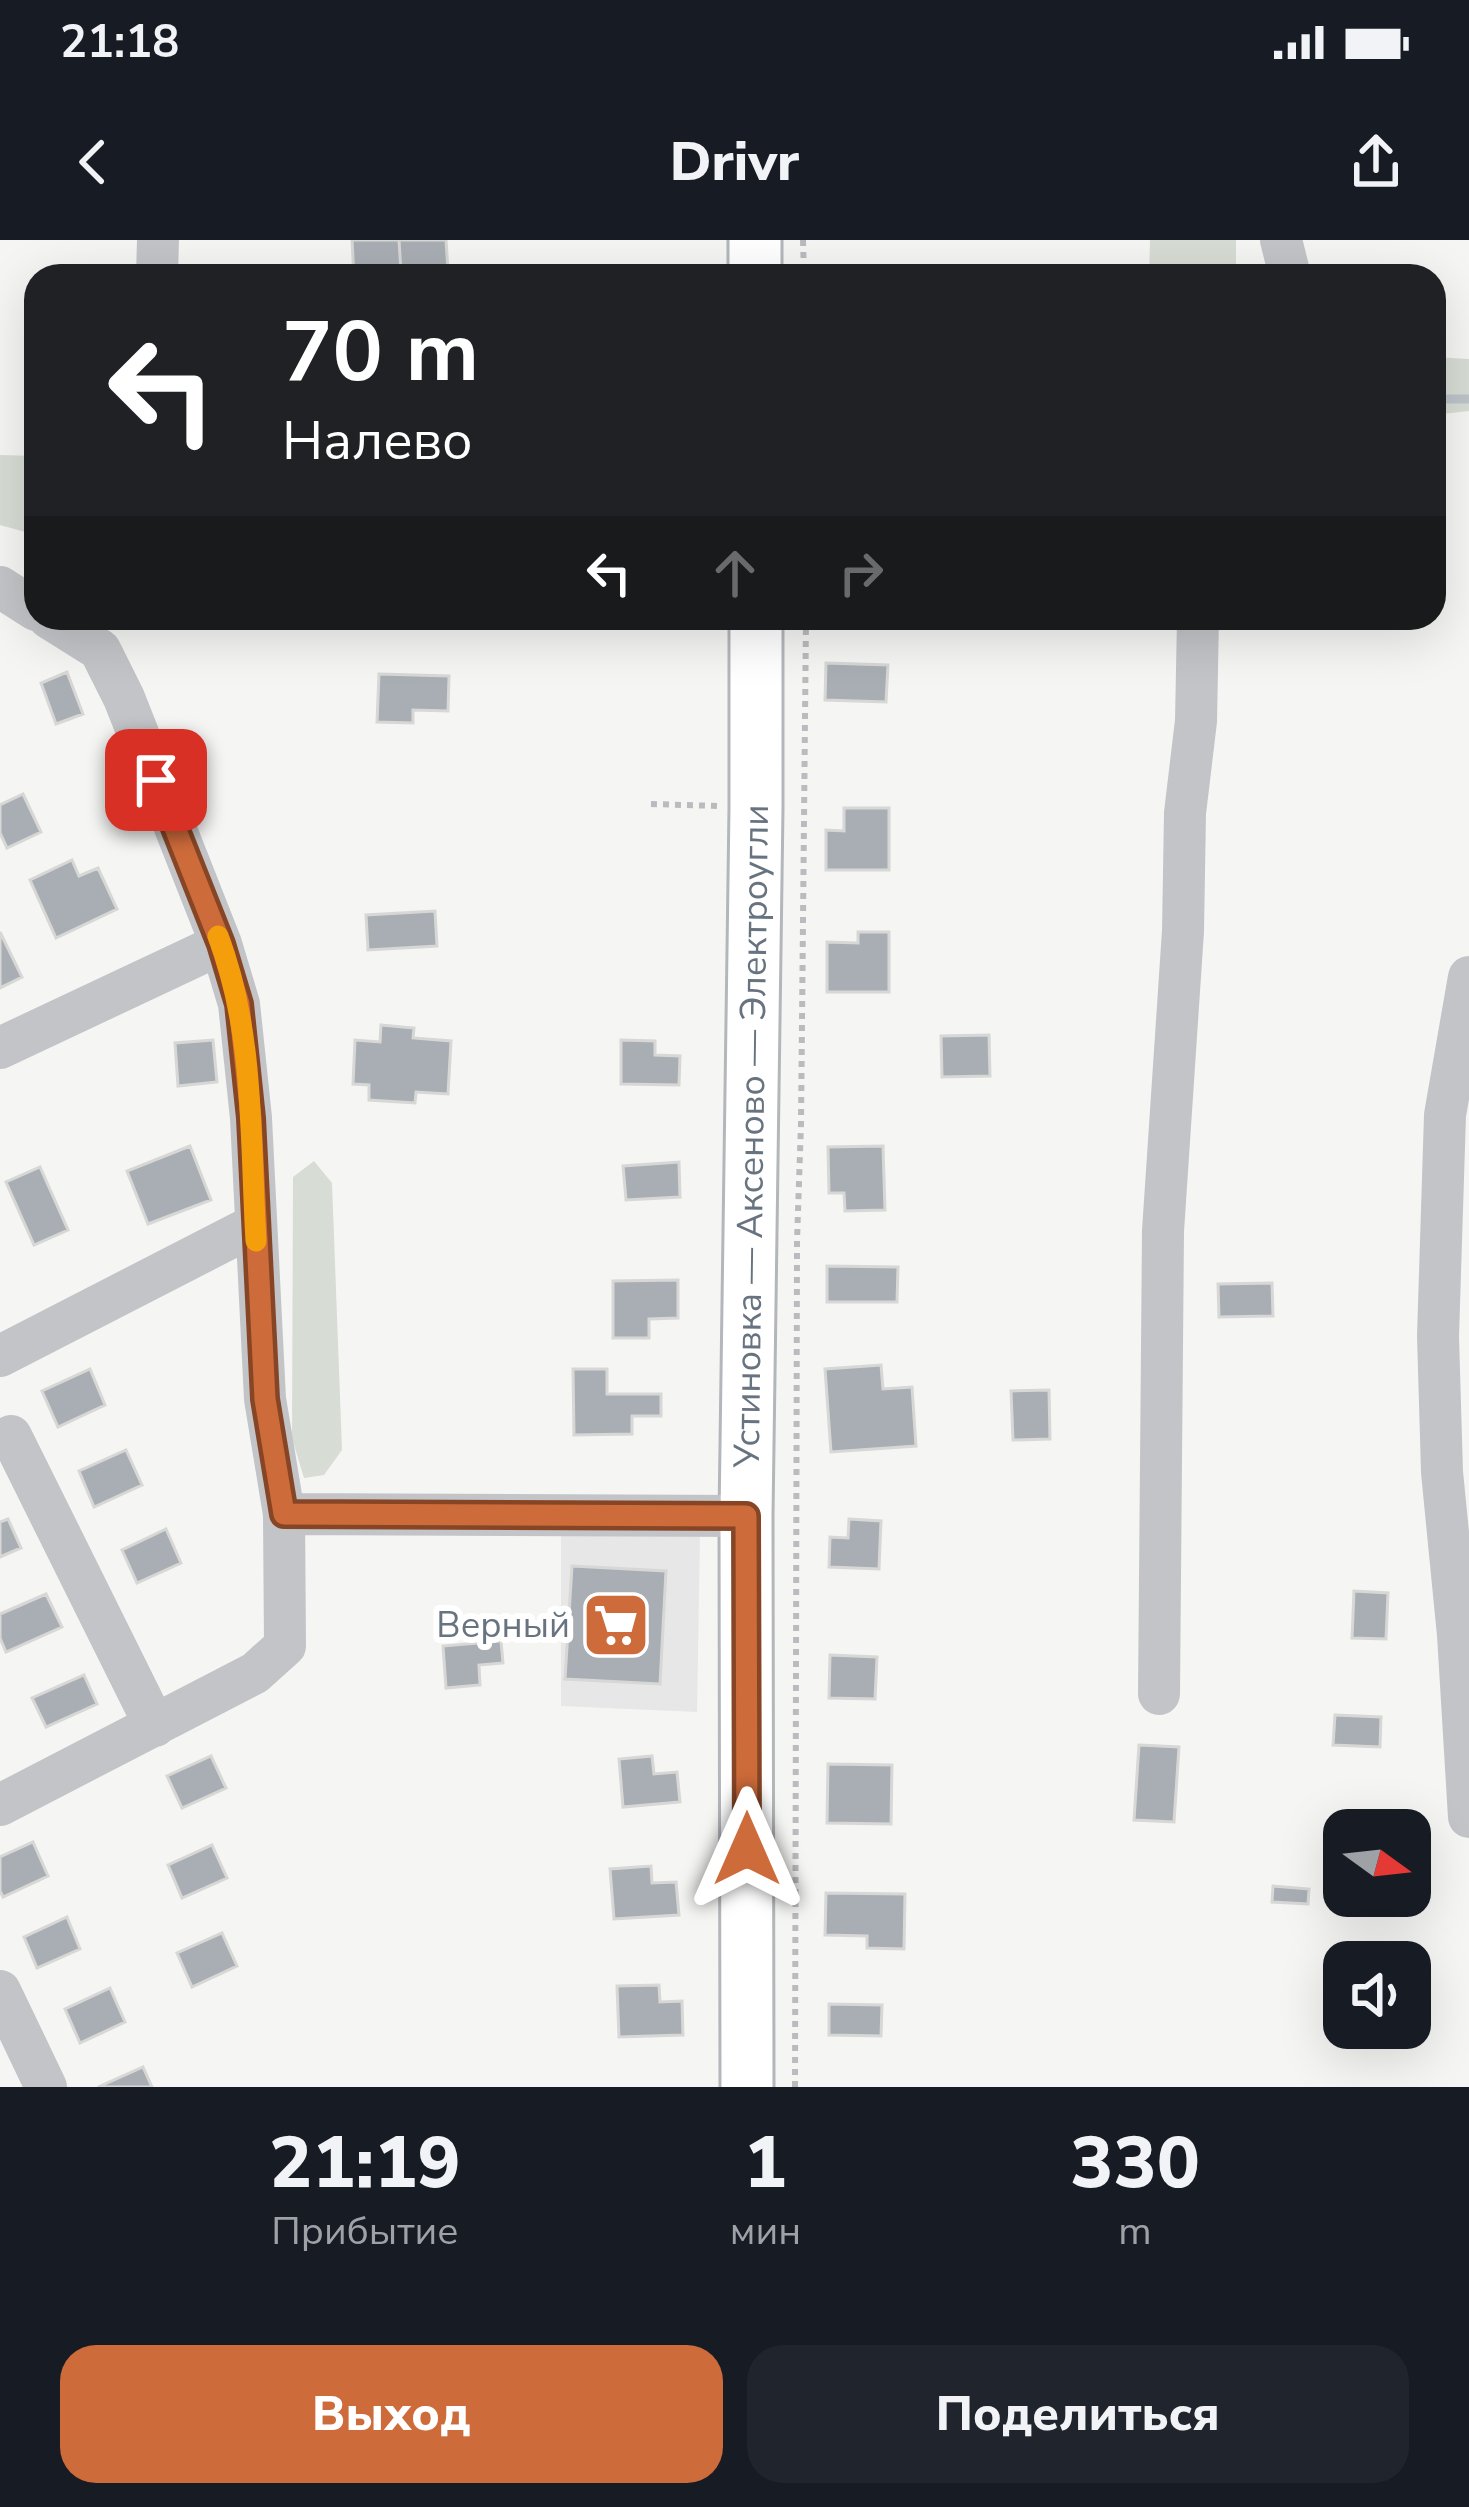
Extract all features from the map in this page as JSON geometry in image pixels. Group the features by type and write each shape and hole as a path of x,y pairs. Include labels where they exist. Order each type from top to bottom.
{"main road":[{"name":"Устиновка — Аксеново — Электроугли","path":"747,2087 746,1516 756,630"}],"street":[{"path":"0,1805 255,1673 285,1646 284,1514 265,1399 251,1118 239,1004 221,944 124,698 100,650 68,630"},
{"path":"1159,1694 1163,1231 1198,630"},
{"path":"0,1048 221,944"},
{"path":"1469,976 1445,1115 1438,1336 1442,1472 1459,1635 1469,1817"},
{"path":"0,1356 255,1225"},
{"path":"11,1436 155,1726"},
{"path":"284,1514 746,1516"},
{"path":"0,1991 46,2087"}],"path":[{"path":"795,2087 797,1241 806,630"},
{"path":"651,804 756,808"}],"shaded area":[{"path":"1150,240 1236,240 1236,264 1149,264"},
{"path":"1446,358 1469,359 1469,411 1446,414"},
{"path":"0,455 24,456 24,532 0,525"},
{"path":"314,1161 332,1183 342,1450 324,1475 304,1478 292,1438 293,1177"},
{"path":"561,1530 700,1533 697,1712 561,1706"}],"building":[{"path":"352,240 399,240 400,264 353,264"},
{"path":"399,240 446,240 448,264 400,264"},
{"path":"826,663 888,665 886,702 825,700"},
{"path":"67,672 83,714 56,724 41,683"},
{"path":"379,674 449,676 448,711 413,710 413,723 377,722"},
{"path":"23,794 41,832 7,848 0,833 0,805"},
{"path":"844,808 889,808 889,870 826,870 826,830 844,831"},
{"path":"72,860 79,876 98,868 117,909 56,938 30,880"},
{"path":"435,911 437,946 368,950 366,915"},
{"path":"0,932 22,977 0,988"},
{"path":"858,932 889,932 889,992 827,992 827,942 858,943"},
{"path":"381,1025 414,1028 413,1038 451,1041 448,1094 416,1092 415,1103 369,1100 369,1085 353,1084 355,1040 380,1042"},
{"path":"989,1035 990,1076 942,1077 941,1036"},
{"path":"213,1040 217,1082 178,1086 175,1043"},
{"path":"621,1040 655,1041 655,1055 680,1056 679,1085 621,1084"},
{"path":"190,1146 211,1200 148,1224 127,1171"},
{"path":"883,1146 885,1210 845,1211 844,1193 829,1193 828,1147"},
{"path":"679,1162 680,1197 626,1200 623,1166"},
{"path":"40,1167 68,1230 34,1245 6,1182"},
{"path":"827,1266 898,1267 897,1302 827,1302"},
{"path":"678,1280 678,1318 649,1319 649,1338 613,1338 613,1281"},
{"path":"1272,1283 1273,1316 1219,1317 1218,1284"},
{"path":"881,1365 883,1389 912,1387 916,1446 831,1452 825,1369"},
{"path":"90,1369 105,1405 58,1427 42,1391"},
{"path":"573,1369 607,1369 607,1394 661,1394 661,1416 632,1416 632,1434 574,1435"},
{"path":"1049,1390 1050,1439 1013,1440 1011,1391"},
{"path":"126,1450 142,1485 94,1507 79,1471"},
{"path":"8,1519 21,1548 0,1557 0,1522"},
{"path":"849,1519 881,1521 879,1569 829,1567 830,1537 848,1538"},
{"path":"166,1529 181,1563 137,1583 122,1550"},
{"name":"Верный","path":"572,1566 666,1571 660,1684 565,1679"},
{"path":"1354,1591 1388,1593 1386,1639 1352,1638"},
{"path":"46,1594 62,1627 6,1652 0,1638 0,1614"},
{"path":"501,1641 503,1663 479,1665 480,1685 446,1688 443,1646"},
{"path":"830,1655 877,1657 875,1699 829,1698"},
{"path":"84,1675 97,1704 46,1727 32,1698"},
{"path":"1335,1715 1381,1717 1380,1747 1333,1745"},
{"path":"1139,1745 1179,1747 1174,1822 1134,1820"},
{"path":"211,1756 226,1788 182,1808 167,1776"},
{"path":"652,1756 654,1774 677,1772 680,1802 623,1807 619,1759"},
{"path":"828,1764 892,1765 891,1824 827,1823"},
{"path":"33,1842 48,1876 3,1897 0,1857"},
{"path":"212,1845 227,1878 182,1898 168,1865"},
{"path":"651,1866 652,1883 676,1882 679,1915 614,1919 610,1869"},
{"path":"1273,1886 1309,1889 1308,1904 1272,1902"},
{"path":"826,1893 905,1894 904,1949 867,1948 867,1936 825,1935"},
{"path":"67,1917 80,1949 37,1968 24,1937"},
{"path":"222,1933 237,1966 192,1987 177,1953"},
{"path":"659,1985 660,2002 682,2001 683,2035 619,2037 617,1986"},
{"path":"110,1988 125,2022 80,2043 65,2009"},
{"path":"829,2004 882,2005 881,2036 829,2035"},
{"path":"143,2067 152,2087 98,2087"}],"waterway":[{"path":"1446,399 1469,399"}],"slow traffic":[{"path":"218,936 239,1004 251,1118 256,1241"}],"place":[{"name":"Верный","path":"616,1625"}],"route":[{"path":"156,780 221,944 239,1004 251,1118 265,1399 284,1514 746,1516 747,1849"}]}
